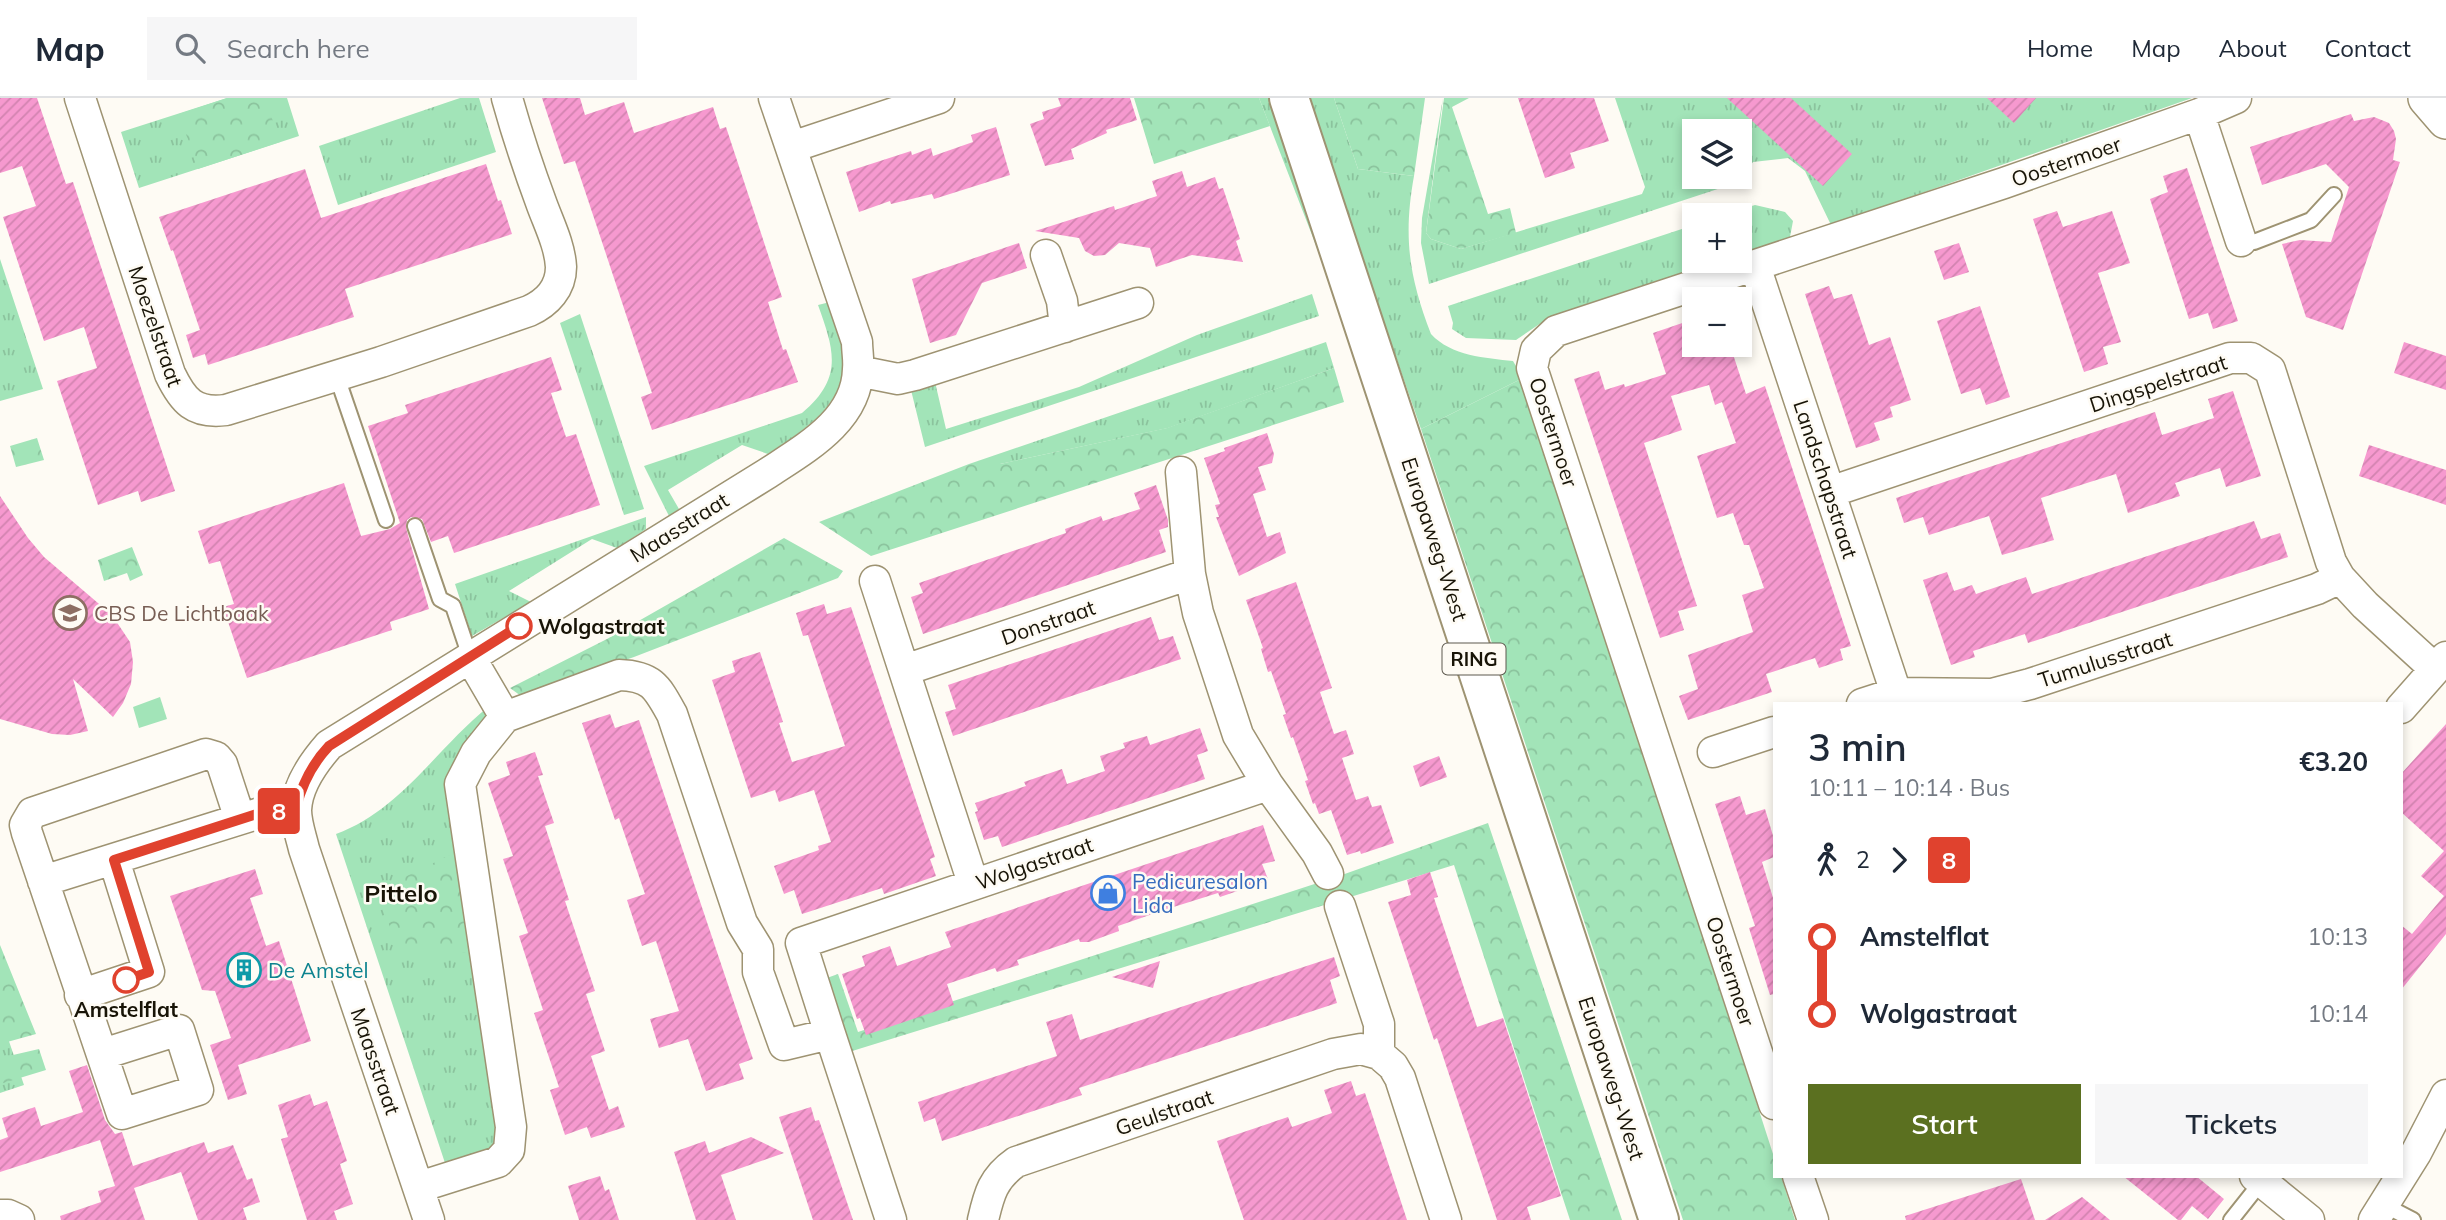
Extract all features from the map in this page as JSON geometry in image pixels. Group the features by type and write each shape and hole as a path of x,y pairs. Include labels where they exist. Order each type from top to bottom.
{"main road":[{"name":"Europaweg-West","path":"1289,98 1659,1220"}],"street":[{"name":"Moezelstraat","path":"80,98 170,374 180,395 192,406 212,412 381,362 528,312 549,299 558,284 561,268 557,248 506,98"},
{"name":"Maasstraat","path":"429,1220 304,849 296,808 299,794 316,759 329,746 820,438 840,418 859,372 857,342 774,98"},
{"path":"792,147 939,98"},
{"name":"Oostermoer","path":"1773,1101 1532,368 1536,350 1556,331 2004,183 2199,114 2236,98"},
{"path":"2427,98 2446,120"},
{"path":"2199,114 2241,241"},
{"path":"1046,255 1062,301 1065,327"},
{"name":"Landschapstraat","path":"1755,266 1896,693"},
{"path":"859,372 898,379 1138,303"},
{"name":"Dingspelstraat","path":"1830,492 2230,358 2251,358 2270,370 2324,540 2340,578 2365,605 2441,663"},
{"path":"1181,472 1190,574 1198,613 1237,735 1268,785 1317,853 1328,874"},
{"name":"Donstraat","path":"905,670 1190,574"},
{"name":"Tumulusstraat","path":"1868,702 1896,693 1994,699 2030,684 2317,589 2340,578"},
{"path":"875,581 973,883"},
{"path":"470,657 505,717"},
{"path":"2403,706 2441,663"},
{"path":"419,1188 498,1162 509,1150 511,1128 460,784 476,753 505,717 619,676 639,676 658,689 672,714 742,923 758,949 758,972 784,1045 830,1034"},
{"path":"1713,752 1773,732"},
{"path":"103,1054 80,995 25,825 32,813 206,754 216,757 222,764 240,819"},
{"name":"Wolgastraat","path":"758,949 802,943 1268,785"},
{"path":"43,881 260,813 296,808"},
{"path":"80,995 149,972 114,860"},
{"path":"1340,906 1379,1024 1379,1054 1400,1078 1446,1220"},
{"path":"802,943 891,1220"},
{"name":"Geulstraat","path":"983,1220 989,1195 999,1174 1016,1162 1333,1054 1361,1049 1379,1054"},
{"path":"2403,1174 2446,1095"},
{"path":"1799,1178 1813,1220"},
{"path":"2379,1212 2400,1178"},
{"path":"2259,1179 2309,1220"},
{"path":"0,1215 19,1220"}],"lane":[{"path":"2241,241 2254,242 2311,220 2333,195"},
{"path":"336,374 386,520"},
{"path":"415,526 440,599 453,606 470,657"},
{"path":"2231,1220 2259,1179"},
{"path":"2379,1212 2413,1220"}],"green space":[{"path":"227,98 287,98 299,136 139,188 121,132"},
{"path":"227,98 265,98 280,142 198,169 179,114"},
{"path":"460,98 479,98 496,152 338,205 319,146"},
{"path":"1134,98 1259,98 1270,126 1154,164"},
{"path":"1259,98 1269,98 1329,279"},
{"path":"1306,98 1334,98 1358,169 1414,176 1409,218 1410,257 1431,334 1448,347 1459,351 1513,361 1523,378 1421,429"},
{"path":"1334,98 1425,98 1414,176 1358,169"},
{"path":"1443,98 1426,233 1431,239 1461,249 1642,194 1645,187 1615,98 2192,98 1831,225 1805,171 1788,158 1752,163 1752,119 1682,119 1682,189 1718,189 1429,284 1421,243 1422,218"},
{"path":"1444,98 1469,98 1452,107 1488,214 1510,208 1516,233 1461,249 1431,239 1426,233"},
{"path":"1752,206 1785,212 1793,221 1790,237 1752,250"},
{"path":"1682,229 1682,273 1685,273 1541,323 1516,340 1466,338 1452,329 1448,306"},
{"path":"0,259 43,389 0,401"},
{"path":"1312,294 1319,316 925,447 911,390 935,382 946,429 1079,387 1197,335"},
{"path":"830,302 841,339 844,361 842,378 828,405 807,427 768,454 742,445 668,490 679,509 669,516 644,466 802,413 824,388 830,375 831,350 818,305"},
{"path":"580,314 644,509 624,515 560,323"},
{"path":"1326,342 1334,368 1168,428 1000,464 969,464"},
{"path":"1334,368 1344,402 871,556 819,522 969,464 1000,464 1167,428"},
{"path":"1523,378 1773,1154 1773,1178 1782,1178 1795,1220 1683,1220 1421,429"},
{"path":"37,438 44,460 16,467 10,446"},
{"path":"646,517 646,529 617,548 592,539 509,591 531,602 472,636 455,584"},
{"path":"784,538 843,571 838,578 634,657 521,696 510,688 607,639"},
{"path":"132,547 143,575 130,581 127,573 104,581 98,560"},
{"path":"160,697 167,719 139,728 133,707"},
{"path":"488,707 489,724 459,761 501,1130 488,1155 446,1166 336,834 359,824 399,795"},
{"path":"1488,823 1622,1220 1570,1220 1454,865 849,1052 824,979 838,974 858,1032 1339,876"},
{"path":"458,851 476,953 399,950 376,891"},
{"path":"0,945 36,1034 0,1044"},
{"path":"0,1015 24,1085 0,1093"},
{"path":"39,1049 46,1070 0,1084 0,1058"}],"building":[{"path":"0,98 37,98 66,184 73,182 175,491 141,502 138,491 98,505 57,381 97,368 84,327 44,341 3,217 36,206 22,166 0,173"},
{"path":"542,98 580,98 585,115 624,102 634,133 713,107 720,129 726,127 782,297 768,302 783,350 786,349 798,382 652,430 641,397 652,393 604,248 575,161 564,164"},
{"path":"1058,98 1130,98 1137,120 1106,130 1107,133 1071,149 1074,159 1045,166 1030,124 1044,119 1042,112 1061,106"},
{"path":"1518,98 1594,98 1609,141 1570,153 1575,168 1545,178"},
{"path":"1727,98 1791,98 1852,154 1823,186"},
{"path":"1987,98 2036,98 2014,123"},
{"path":"2351,114 2354,121 2374,117 2389,123 2396,139 2393,160 2400,162 2343,330 2306,317 2282,244 2300,240 2331,242 2349,187 2326,164 2262,185 2250,147"},
{"path":"996,127 1010,175 934,199 932,194 891,204 890,201 859,212 846,172 911,151 912,155 931,148 933,156 973,142 971,135"},
{"path":"486,164 512,234 345,289 354,317 208,365 205,354 193,358 186,335 200,330 159,217 305,169 321,218"},
{"path":"2187,168 2238,321 2213,329 2208,313 2189,319 2150,199 2168,192 2163,176"},
{"path":"1182,171 1187,187 1215,177 1219,189 1223,188 1240,239 1236,241 1243,262 1192,255 1156,267 1150,248 1119,243 1105,255 1094,256 1085,251 1079,238 1035,231 1114,206 1115,210 1157,196 1152,181"},
{"path":"2057,211 2063,227 2112,211 2130,263 2098,273 2121,342 2103,347 2108,364 2084,372 2033,219"},
{"path":"1019,243 1027,268 982,283 956,335 930,343 912,279"},
{"path":"1959,243 1969,272 1944,280 1934,251"},
{"path":"1829,286 1834,299 1852,294 1869,345 1890,337 1911,400 1890,407 1893,417 1874,423 1880,440 1856,448 1805,294"},
{"path":"1980,306 2010,397 1986,405 1980,388 1961,394 1937,321"},
{"path":"1682,323 1682,357 1734,357 1746,394 1765,386 1851,646 1840,649 1843,660 1819,668 1815,658 1766,674 1772,692 1688,720 1679,696 1698,689 1688,655 1753,632 1742,595 1764,588 1749,545 1744,545 1733,513 1717,518 1697,456 1736,443 1722,402 1715,405 1709,385 1671,396 1682,430 1644,443 1697,606 1678,611 1684,630 1660,638 1574,379 1599,371 1605,390 1624,384 1625,387 1666,374 1653,333"},
{"path":"2404,342 2446,356 2446,390 2394,373"},
{"path":"551,357 562,390 551,393 566,437 576,434 600,505 454,553 448,536 431,542 422,519 411,517 407,520 406,528 429,609 390,622 392,630 247,678 223,607 234,604 220,561 209,564 198,531 344,483 361,536 390,529 400,523 368,426 408,413 405,405"},
{"path":"2233,391 2261,476 2226,487 2220,468 2175,483 2180,496 2128,513 2116,474 2041,498 2054,540 2002,555 1989,516 1929,535 1923,517 1904,523 1896,498 2155,412 2162,435 2214,418 2208,399"},
{"path":"1267,433 1274,454 1272,463 1258,467 1266,490 1253,494 1267,537 1280,532 1286,553 1239,576 1216,517 1219,517 1215,505 1220,504 1204,458"},
{"path":"2369,445 2446,470 2446,505 2359,476"},
{"path":"1156,485 1168,520 1168,527 1159,530 1166,552 923,634 911,597 923,593 919,583 1066,533 1065,529 1101,516 1103,521 1140,509 1134,493"},
{"path":"0,496 44,557 112,615 130,642 133,662 131,684 113,717 73,679 88,731 70,735 52,734 0,719"},
{"path":"2254,521 2261,539 2280,533 2288,557 2028,643 2025,634 1973,651 1975,657 1951,665 1923,580 1947,572 1954,591 1972,585 1976,594 2026,577 2032,594"},
{"path":"1296,582 1332,688 1320,692 1334,734 1346,730 1354,754 1342,758 1356,800 1368,796 1372,807 1381,805 1394,843 1361,854 1360,851 1347,855 1331,810 1319,814 1315,803 1313,804 1305,781 1308,780 1283,715 1286,714 1271,671 1268,672 1261,649 1263,648 1246,600"},
{"path":"824,604 827,614 851,607 935,857 930,859 936,876 884,894 882,888 802,914 794,890 784,894 774,866 819,850 818,846 831,842 814,790 779,802 775,790 751,798 712,680 735,672 732,661 760,652 783,722 779,723 792,762 845,746 808,635 803,636 796,613"},
{"path":"1151,617 1159,640 1173,636 1181,659 953,736 945,712 956,709 948,685"},
{"path":"610,714 615,728 639,720 753,1059 739,1064 744,1079 706,1091 688,1039 659,1048 650,1019 679,1011 656,941 642,946 627,900 645,894 619,818 615,820 582,723"},
{"path":"2446,724 2446,934 2403,988 2403,927 2412,934 2444,896 2421,876 2444,851 2403,814 2403,772"},
{"path":"1200,728 1208,751 1197,755 1205,779 1002,847 998,836 984,840 975,812 978,811 975,803 1026,786 1024,782 1062,769 1067,784 1105,771 1100,756 1125,748 1123,743 1147,736 1150,745"},
{"path":"535,752 543,775 538,776 554,823 545,826 569,900 565,901 595,991 586,994 605,1051 591,1056 609,1110 618,1106 625,1127 591,1138 587,1127 565,1135 550,1090 559,1087 534,1013 543,1010 519,936 528,933 503,859 513,856 488,783 510,775 506,762"},
{"path":"1439,756 1447,777 1420,787 1413,766"},
{"path":"1740,796 1746,815 1765,809 1773,836 1773,857 1762,862 1773,898 1773,994 1770,995 1749,928 1755,926 1715,804"},
{"path":"1263,825 1275,861 1262,864 1268,879 1261,883 1220,897 1218,893 1164,910 1118,926 1119,931 1089,942 1080,942 1079,939 1017,960 1019,965 997,972 995,968 947,984 954,1005 866,1035 860,1018 857,1019 842,974 865,966 862,956 890,946 897,966 951,947 945,932"},
{"name":"De Amstel","path":"255,869 263,894 250,898 266,946 279,941 311,1041 238,1065 247,1094 228,1100 210,1045 231,1038 215,991 202,990 170,896"},
{"path":"1430,872 1438,897 1434,898 1477,1027 1503,1018 1561,1196 1527,1207 1531,1220 1497,1220 1437,1038 1434,1040 1388,902 1411,895 1407,880"},
{"path":"1334,957 1340,976 1330,980 1337,1003 1079,1088 1082,1095 942,1141 935,1118 924,1122 918,1102 1057,1056 1046,1022 1072,1014 1080,1040"},
{"path":"1160,961 1153,988 1112,977"},
{"path":"87,1065 105,1120 115,1134 122,1132 133,1166 204,1142 208,1153 233,1145 247,1180 252,1178 260,1202 243,1208 247,1220 198,1220 181,1172 134,1188 145,1220 61,1220 60,1216 101,1202 98,1191 115,1186 100,1140 0,1172 0,1140 8,1137 2,1118 35,1107 41,1126 83,1112 69,1071"},
{"path":"1351,1081 1356,1096 1365,1093 1407,1220 1244,1220 1217,1141 1288,1117 1292,1127 1332,1113 1324,1090"},
{"path":"310,1094 314,1106 327,1101 347,1161 340,1164 353,1204 334,1211 337,1220 307,1220 281,1139 288,1137 278,1105"},
{"path":"811,1107 815,1121 819,1120 853,1220 813,1220 779,1117"},
{"path":"751,1137 784,1153 721,1175 736,1220 696,1220 674,1152 705,1141 709,1153"},
{"path":"600,1176 605,1191 609,1189 619,1220 579,1220 568,1186"},
{"path":"2126,1178 2198,1178 2224,1199 2208,1219 2192,1206 2181,1220"},
{"path":"2021,1179 2035,1220 1906,1220 1905,1216"},
{"path":"2082,1197 2110,1220 2045,1220"}],"bus line":[{"name":"8","path":"126,980 149,972 114,860 260,813 296,808 299,794 316,759 329,746 519,626"}],"place":[{"name":"CBS De Lichtbaak","path":"70,613"},
{"name":"Wolgastraat","path":"519,626"},
{"name":"Pedicuresalon Lida","path":"1108,893"},
{"name":"De Amstel","path":"244,970"},
{"name":"Amstelflat","path":"126,980"}],"district":[{"name":"Pittelo","path":"401,893"}]}
